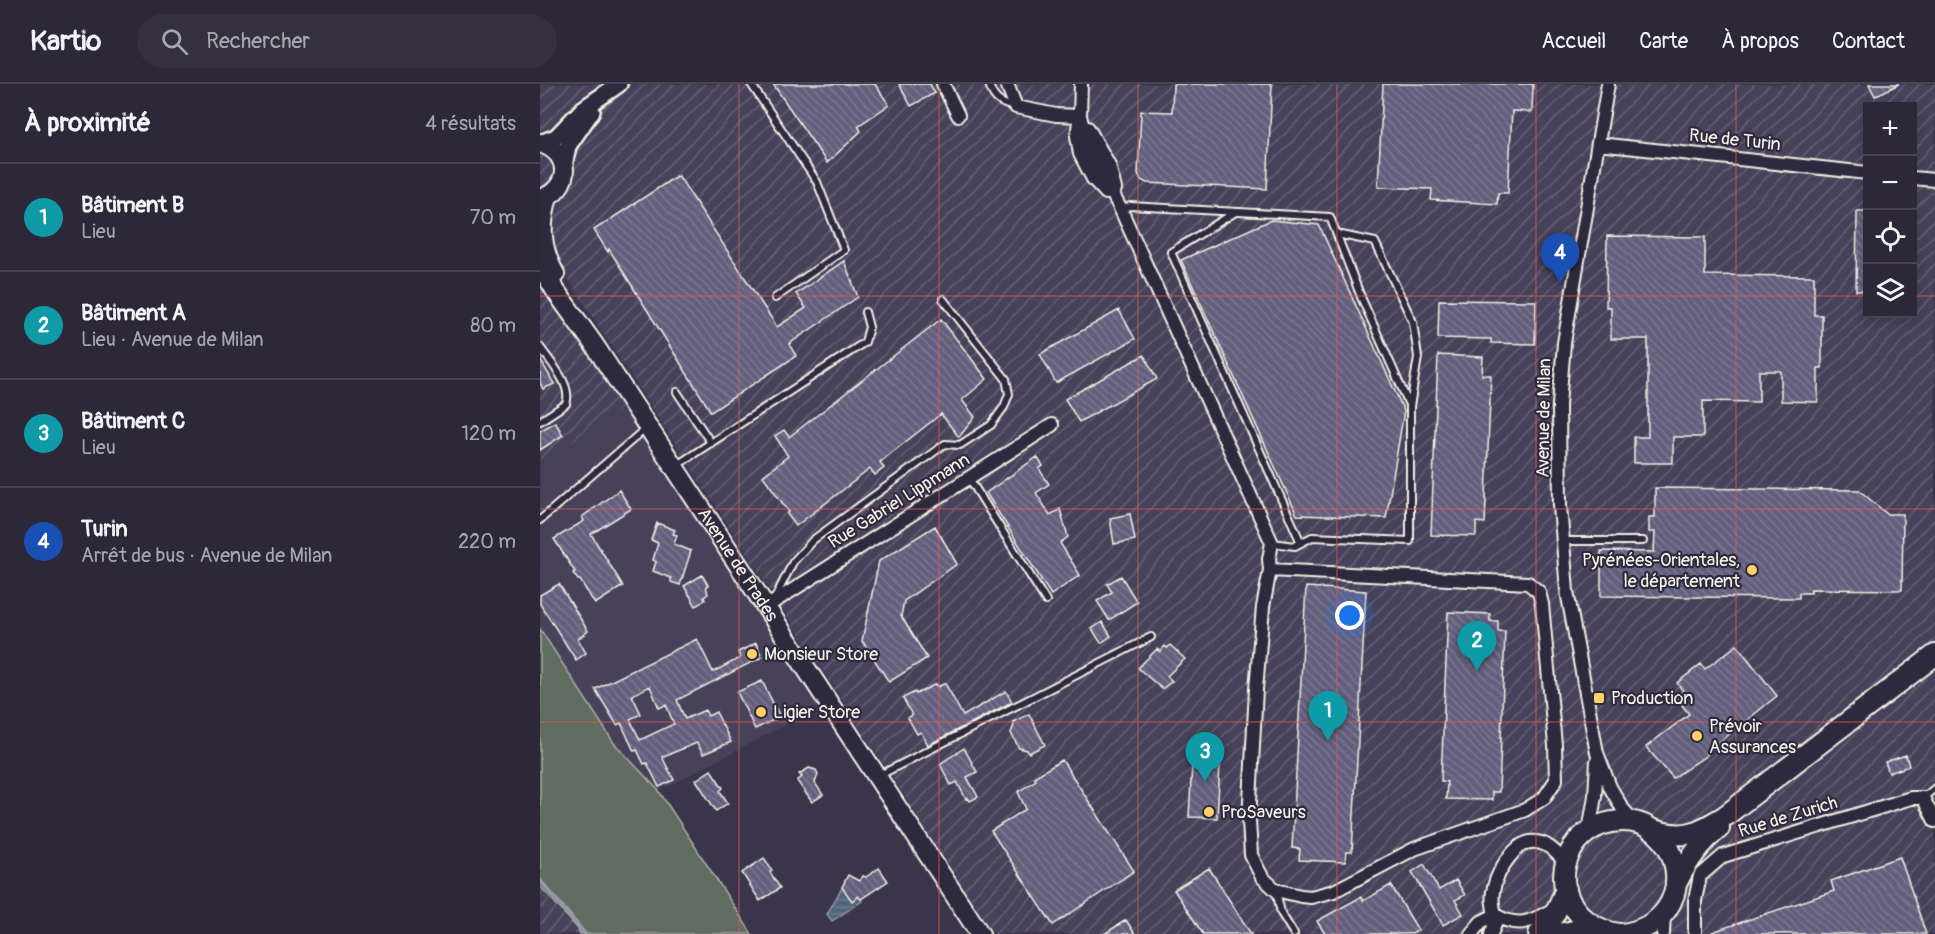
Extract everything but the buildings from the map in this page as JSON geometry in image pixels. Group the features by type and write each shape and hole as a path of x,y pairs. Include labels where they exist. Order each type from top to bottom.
{"main road":[{"path":"540,143 555,150 564,166 561,184 544,197"},
{"name":"Avenue de Prades","path":"544,197 541,232 548,263 595,346"},
{"name":"Avenue de Prades","path":"540,264 555,290 769,605 876,776 980,934"},
{"path":"1935,655 1725,816 1702,829 1686,835 1670,835 1641,825 1619,821 1603,824 1588,831 1571,851 1566,863 1564,876 1571,904 1581,917 1594,927 1607,932 1621,934 1637,932 1652,925 1665,914 1688,861 1707,837 1935,665"},
{"path":"1641,825 1661,838 1670,851 1676,866 1677,882"},
{"path":"1539,934 1557,908 1566,889"},
{"path":"1559,934 1594,927"}],"street":[{"path":"540,143 556,137 583,109 619,84"},
{"path":"943,84 957,115"},
{"path":"1007,84 1016,107 1056,115 1080,116"},
{"path":"1081,84 1077,136 1080,154 1093,179 1121,210"},
{"name":"Avenue de Milan","path":"1608,84 1564,343 1559,405 1560,506 1567,591 1597,753 1610,787 1622,808 1641,825"},
{"path":"564,166 568,146 597,101"},
{"path":"1080,116 1108,165 1121,210 1272,543 1263,608 1256,690 1249,820 1251,855 1262,877 1276,890 1301,896 1311,897 1334,891 1414,849 1525,810 1544,798 1556,780 1555,745 1539,591 1528,583 1270,570"},
{"name":"Rue de Turin","path":"1598,144 1863,172"},
{"path":"1917,178 1935,180"},
{"name":"Rue Gabriel Lippmann","path":"769,605 1052,425"},
{"name":"Avenue de Milan","path":"1588,831 1595,796 1597,753"},
{"name":"Rue de Zurich","path":"1695,934 1695,900 1700,876 1723,856 1911,798 1923,798"},
{"path":"1923,798 1935,821"},
{"path":"1491,934 1496,922 1492,902 1494,886 1509,856 1518,847 1535,841 1550,847 1566,863"},
{"path":"1495,915 1505,921 1520,924 1557,908"},
{"path":"1663,934 1665,914"},
{"path":"1471,934 1481,922 1495,915"}],"lane":[{"path":"751,84 817,182 844,250 775,297"},
{"path":"989,84 992,95 1001,104 1016,107"},
{"path":"1121,210 1130,206 1330,217 1361,297 1410,407"},
{"path":"1236,212 1172,252 1301,543"},
{"path":"1272,543 1295,546 1312,537 1410,541 1410,407 1418,357 1413,322 1375,242 1338,234"},
{"path":"769,605 793,562 813,540 945,444 960,445 991,425 1004,407 1009,394 1006,379 943,299"},
{"path":"675,467 865,342 869,327 865,312"},
{"path":"540,347 567,390 568,399 566,404 540,421"},
{"path":"677,392 711,443"},
{"path":"540,520 648,427"},
{"path":"969,478 1046,601"},
{"path":"1563,541 1643,541"},
{"path":"876,776 1151,638"},
{"path":"1923,798 1935,788"},
{"path":"1276,890 1281,913 1294,934"}],"shaded area":[{"path":"540,84 1935,84 1935,934 994,934 540,236"},
{"path":"540,276 623,406 540,462"},
{"path":"623,406 820,707 659,791 614,743 540,629 540,462"},
{"path":"540,886 578,929 580,934 540,934"}],"green space":[{"path":"540,629 614,743 659,791 752,934 580,934 540,886"}],"water":[{"path":"842,888 849,892 852,900 859,896 862,901 832,921 827,914"}],"waterway":[{"path":"540,880 585,934"}],"place":[{"name":"Turin","path":"1560,283"},
{"name":"Pyrénées-Orientales, le département","path":"1752,570"},
{"name":"Monsieur Store","path":"752,654"},
{"name":"Bâtiment A","path":"1477,671"},
{"name":"Production","path":"1599,698"},
{"name":"Ligier Store","path":"761,712"},
{"name":"Prévoir Assurances","path":"1697,736"},
{"name":"Bâtiment B","path":"1328,741"},
{"name":"Bâtiment C","path":"1205,782"},
{"name":"ProSaveurs","path":"1209,812"}]}
